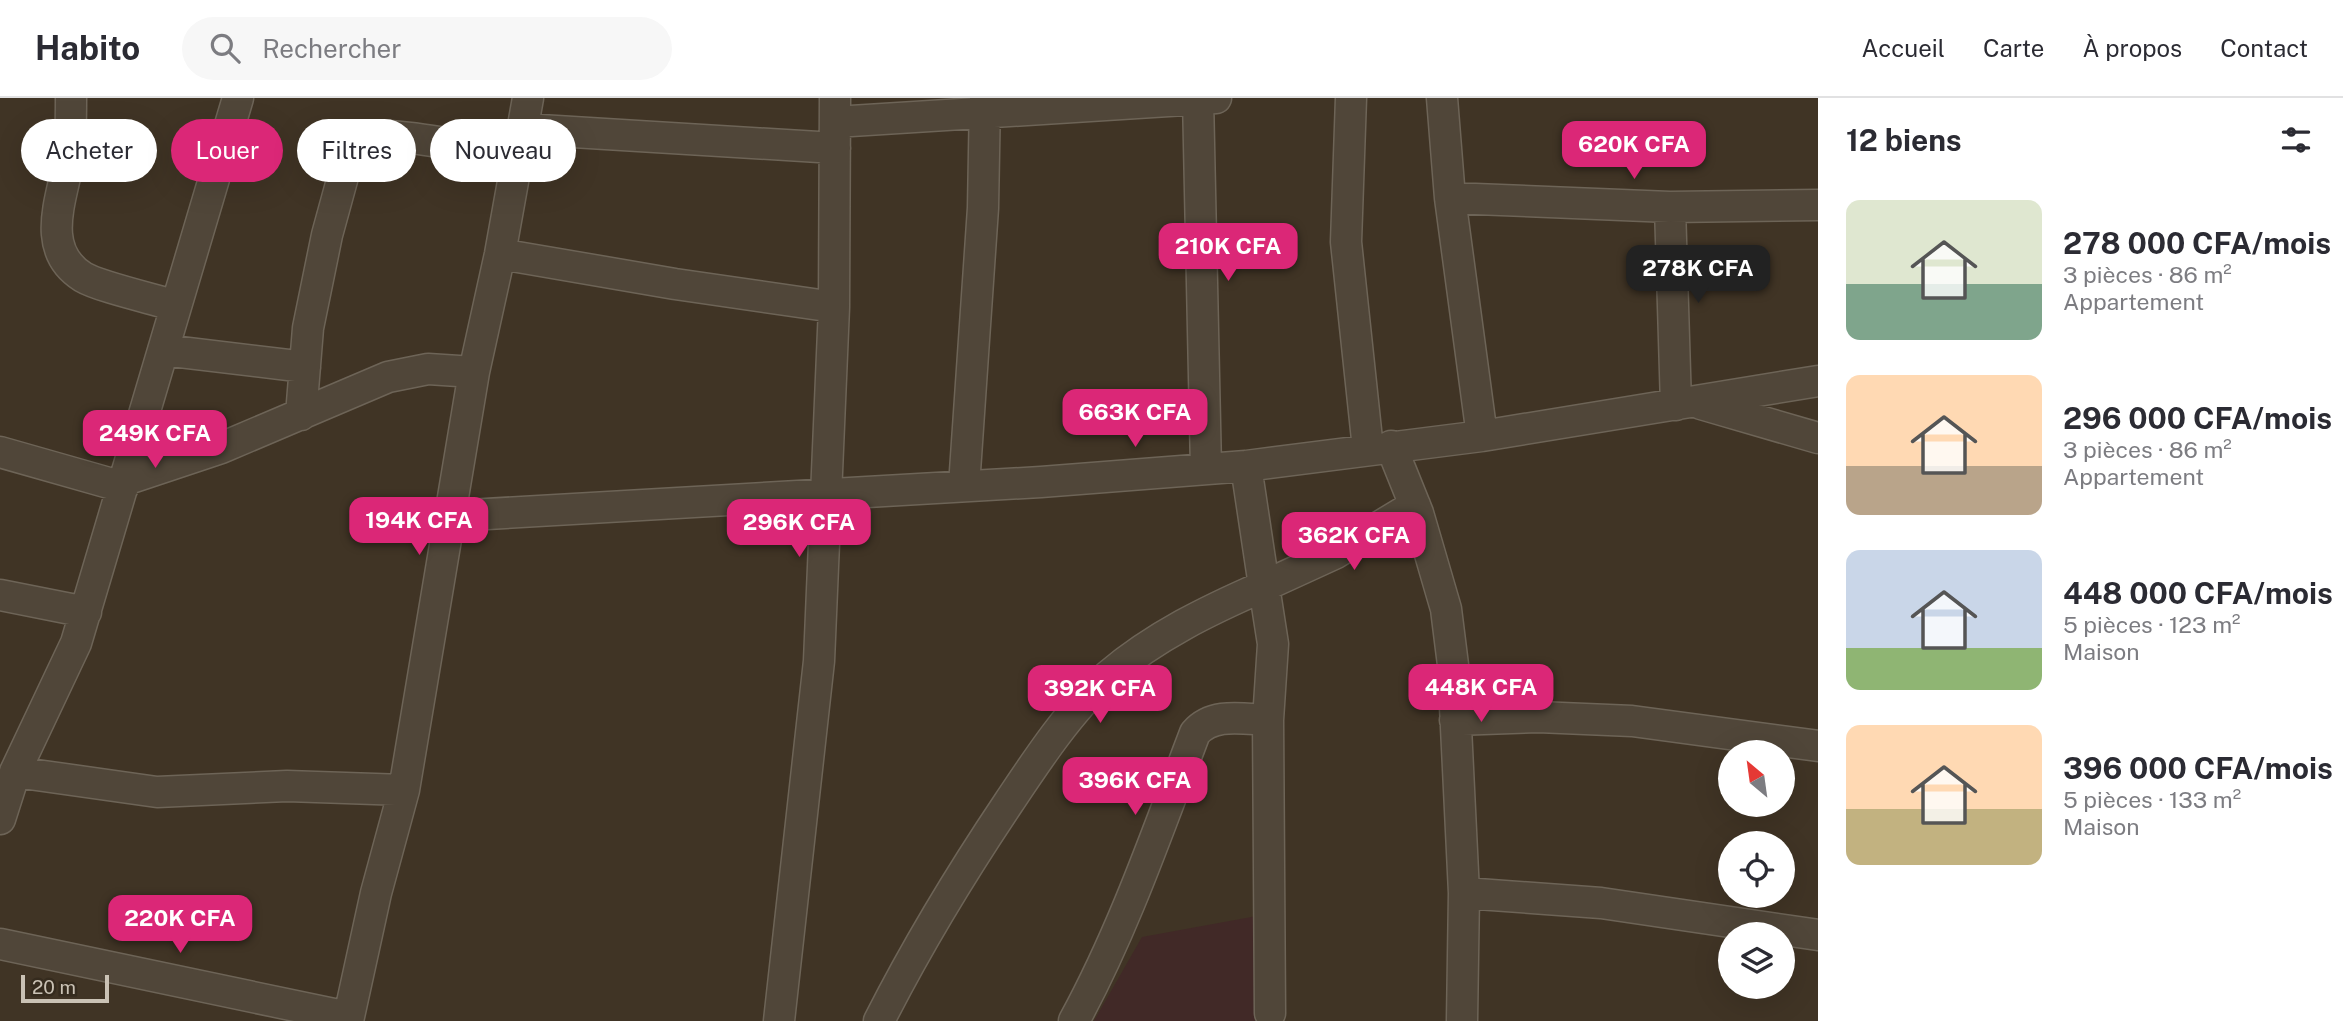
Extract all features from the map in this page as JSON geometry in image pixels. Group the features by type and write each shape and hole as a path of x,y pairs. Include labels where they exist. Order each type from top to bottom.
{"street":[{"path":"71,98 68,160 56,219 57,242 64,258 83,277 176,306"},
{"path":"0,819 15,772 76,643 238,98"},
{"path":"525,119 528,98"},
{"path":"1351,98 1346,242 1380,448 1415,505 1446,609 1464,894 1462,1021"},
{"path":"1442,98 1450,198 1482,436"},
{"path":"576,138 835,122 985,104 1204,99 1206,469"},
{"path":"964,486 983,208 985,104"},
{"path":"779,1021 819,661 834,307 835,122"},
{"path":"301,415 307,328 327,235 357,136 430,138"},
{"path":"0,944 348,1019 376,893 404,790 474,372 514,182"},
{"path":"1450,198 1670,207 1818,205"},
{"path":"1670,207 1685,403"},
{"path":"500,254 675,284 834,307"},
{"path":"163,351 305,367"},
{"path":"0,452 124,483 221,448 388,377 428,369 474,372"},
{"path":"452,516 964,486 1246,466 1482,436 1609,413 1818,381"},
{"path":"1685,403 1818,438"},
{"path":"1246,466 1273,644 1268,720 1270,1013"},
{"path":"879,1021 956,880 1044,751 1107,677 1152,643 1205,612 1336,553 1415,505"},
{"path":"0,595 86,612"},
{"path":"1455,720 1538,717 1632,722 1818,746"},
{"path":"1074,1021 1102,969 1136,889 1195,733 1202,724 1214,719 1268,720"},
{"path":"15,772 157,792 287,786 404,790"},
{"path":"1464,894 1601,903 1818,934"}],"shaded area":[{"path":"1284,911 1272,1021 1094,1021 1142,937"}]}
